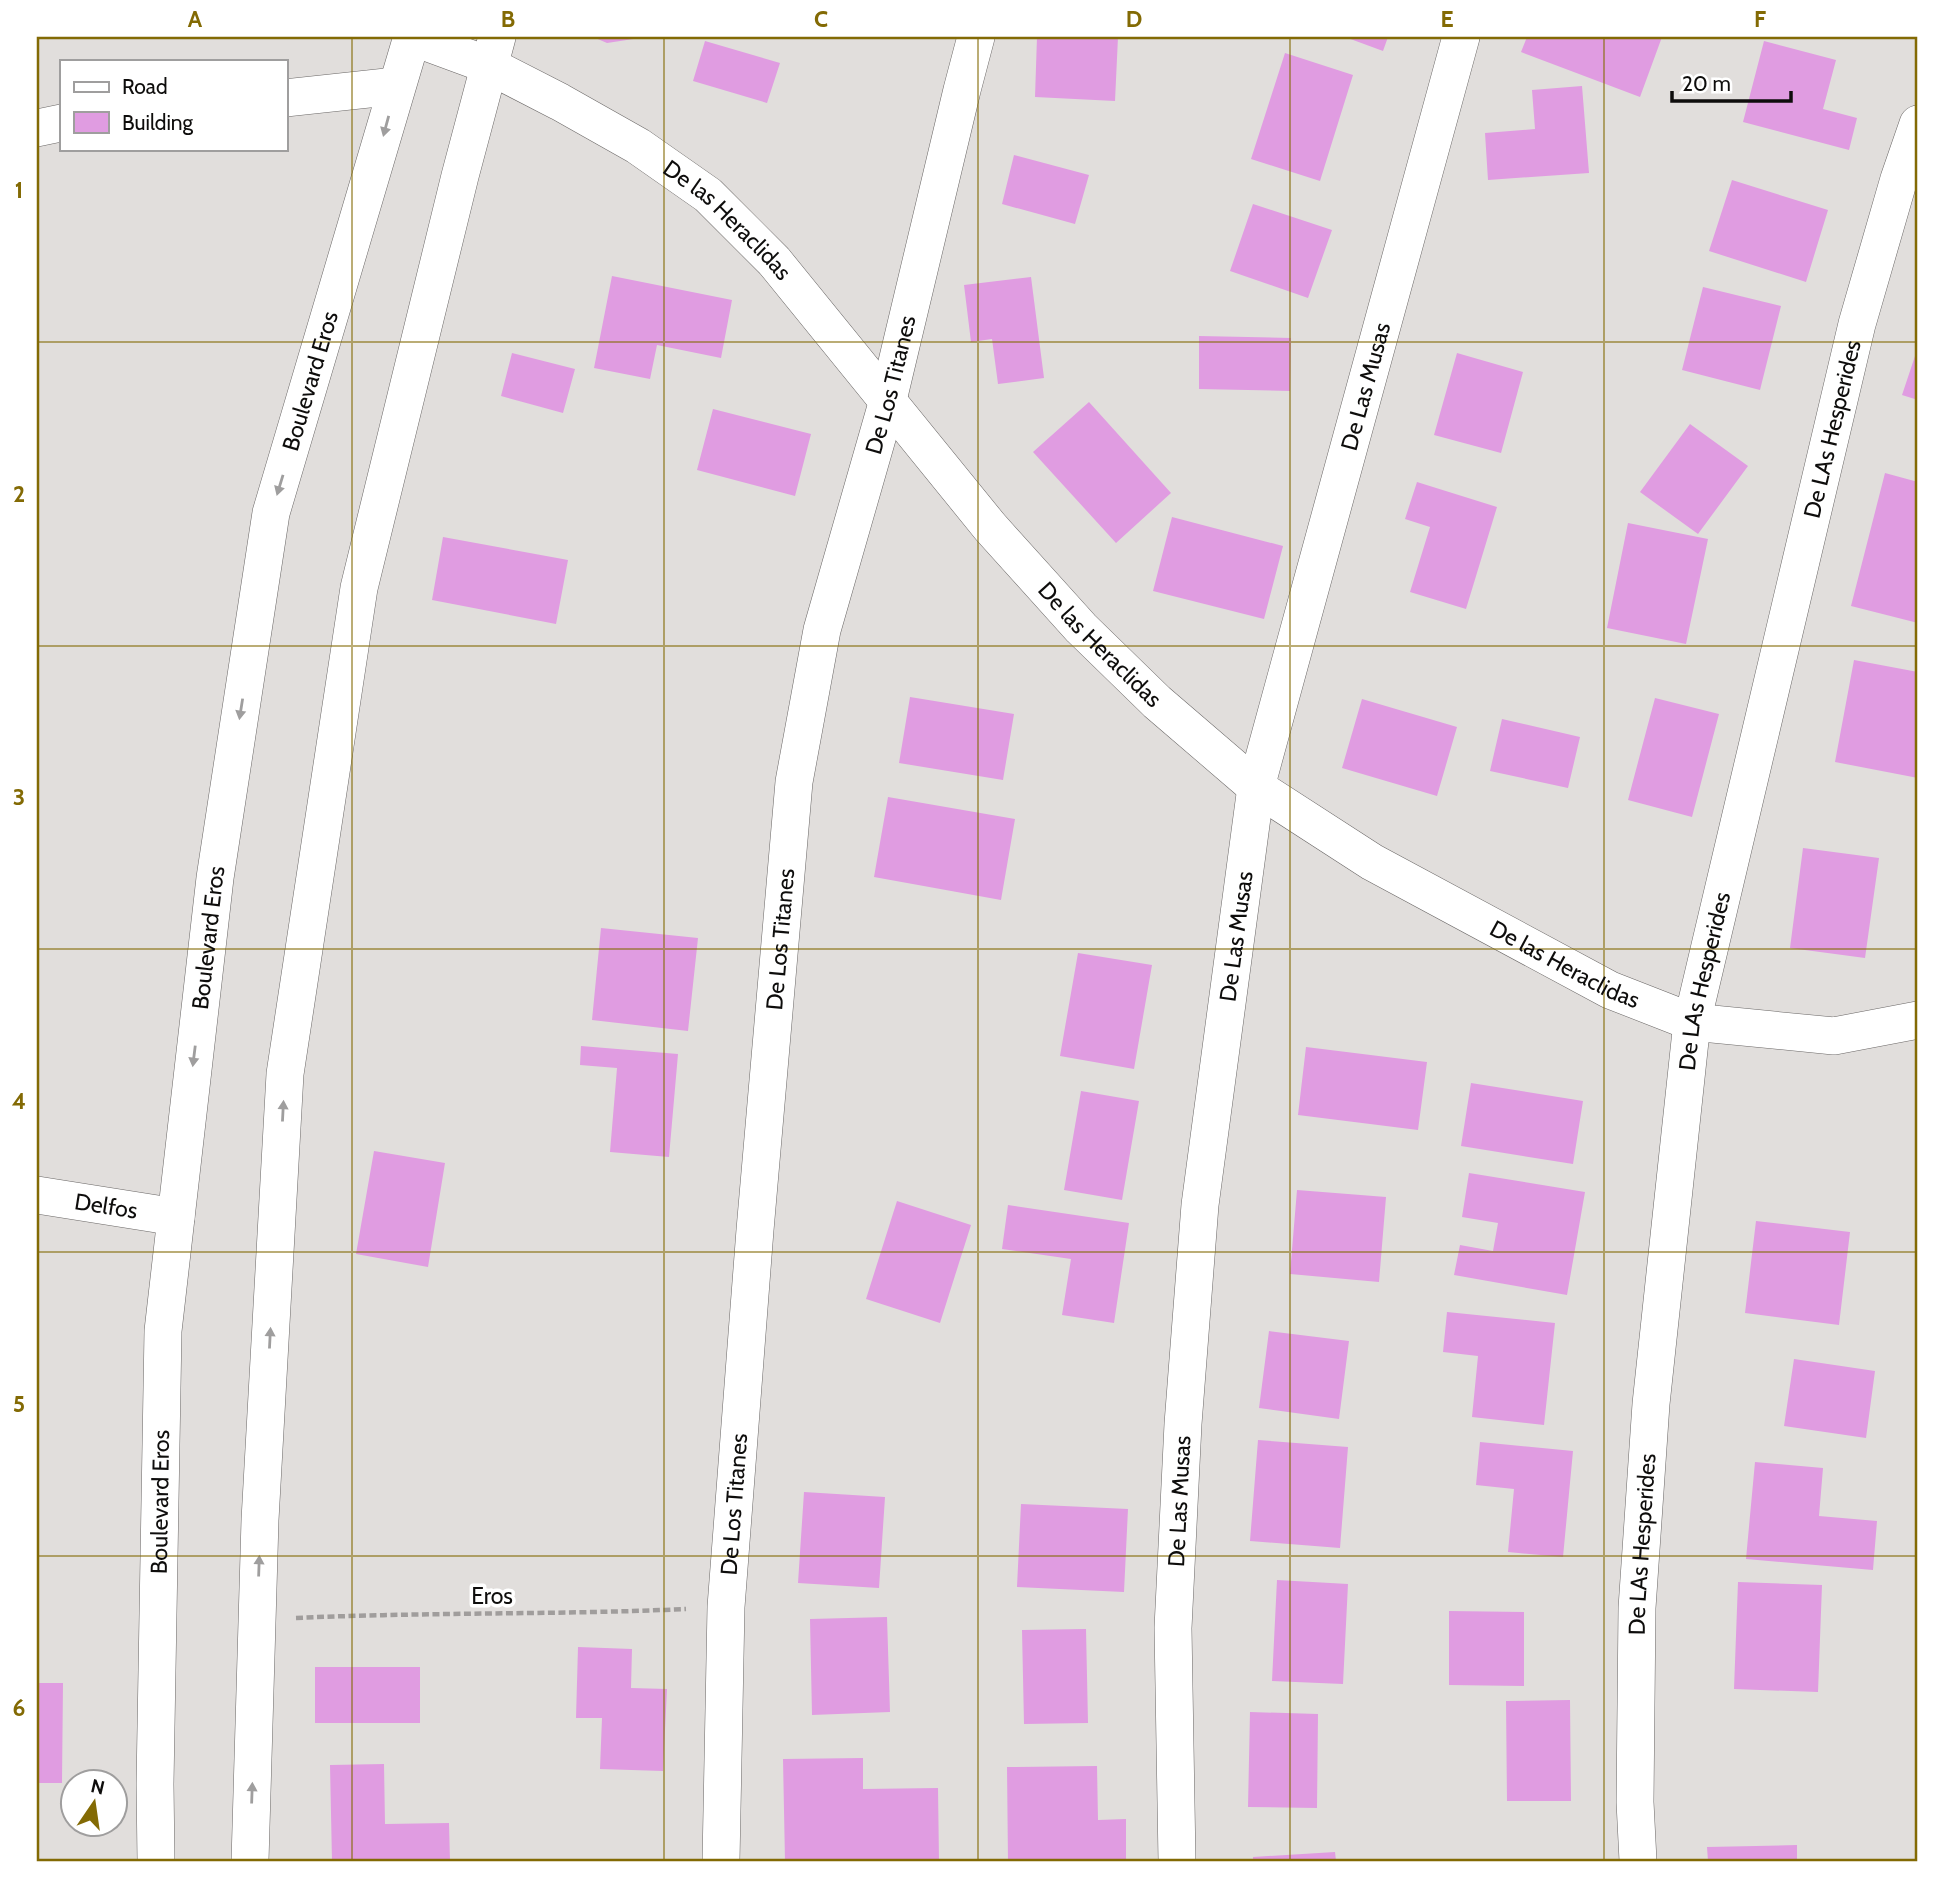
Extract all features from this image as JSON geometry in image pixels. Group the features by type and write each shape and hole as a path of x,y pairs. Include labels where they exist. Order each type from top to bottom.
{"street":[{"name":"De las Heraclidas","path":"412,37 493,51 560,102 638,146 708,195 774,261 990,527 1081,628 1157,702 1256,787 1396,875 1610,990 1692,1022 1834,1036 1918,1020"},
{"name":"Boulevard Eros","path":"156,1861 163,1331 215,878 271,513 412,37"},
{"name":"De Los Titanes","path":"721,1861 726,1607 794,782 822,630 888,400 976,37"},
{"name":"De Las Musas","path":"1177,1861 1173,1628 1183,1424 1200,1205 1256,787 1461,37"},
{"path":"250,1861 261,1506 285,1074 359,588 493,51"},
{"path":"287,98 396,86"},
{"path":"37,128 60,123"},
{"name":"De LAs Hesperides","path":"1638,1861 1635,1802 1637,1608 1651,1404 1692,1022 1857,324 1899,179 1918,124"},
{"name":"Delfos","path":"37,1195 176,1217"}],"path":[{"name":"Eros","path":"257,1620 404,1613 596,1613 726,1607"}],"building":[{"path":"593,37 640,37 640,38 607,43"},
{"path":"1037,37 1118,37 1115,101 1035,97"},
{"path":"1345,37 1388,37 1383,51"},
{"path":"1527,37 1662,37 1640,97 1521,52"},
{"path":"705,41 780,63 767,103 693,81"},
{"path":"1764,41 1836,60 1823,109 1857,118 1849,150 1743,122"},
{"path":"1285,53 1353,75 1320,181 1251,159"},
{"path":"1582,86 1589,173 1488,180 1485,133 1535,129 1532,90"},
{"path":"1014,155 1089,175 1075,224 1002,204"},
{"path":"1732,180 1828,210 1806,282 1709,251"},
{"path":"1253,204 1332,230 1308,298 1230,271"},
{"path":"612,276 732,300 721,358 657,345 650,379 594,368"},
{"path":"1031,277 1044,378 998,384 992,339 971,342 964,285"},
{"path":"1703,287 1781,306 1760,390 1682,370"},
{"path":"1199,336 1291,338 1290,391 1199,389"},
{"path":"1918,347 1918,400 1902,395"},
{"path":"512,353 575,369 563,413 501,396"},
{"path":"1457,353 1523,372 1501,453 1434,435"},
{"path":"1089,402 1171,493 1116,543 1033,452"},
{"path":"713,409 811,434 795,496 697,470"},
{"path":"1690,424 1748,466 1698,534 1640,492"},
{"path":"1885,473 1918,482 1918,623 1851,606"},
{"path":"1417,482 1497,507 1466,609 1410,592 1430,527 1405,519"},
{"path":"1172,517 1283,546 1264,619 1153,591"},
{"path":"1628,523 1708,539 1686,644 1607,628"},
{"path":"443,537 568,560 556,624 432,600"},
{"path":"1854,660 1918,672 1918,778 1835,762"},
{"path":"910,697 1014,714 1003,780 899,763"},
{"path":"1655,698 1719,714 1692,817 1628,800"},
{"path":"1362,699 1457,727 1437,796 1342,768"},
{"path":"1502,719 1580,737 1568,788 1490,771"},
{"path":"888,797 1015,819 1001,900 874,877"},
{"path":"1803,848 1879,858 1865,958 1790,948"},
{"path":"601,928 698,938 688,1031 592,1020"},
{"path":"1078,953 1152,965 1134,1069 1060,1056"},
{"path":"581,1046 678,1054 669,1157 610,1152 617,1068 580,1065"},
{"path":"1306,1047 1427,1062 1418,1130 1298,1115"},
{"path":"1471,1083 1583,1101 1573,1164 1461,1146"},
{"path":"1081,1091 1139,1101 1122,1200 1064,1190"},
{"path":"374,1151 445,1163 428,1267 356,1254"},
{"path":"1469,1173 1585,1192 1567,1295 1454,1275 1460,1245 1493,1251 1498,1223 1462,1217"},
{"path":"1297,1190 1386,1197 1379,1282 1290,1274"},
{"path":"897,1201 971,1225 940,1323 866,1299"},
{"path":"1008,1205 1129,1223 1114,1323 1062,1315 1071,1259 1002,1249"},
{"path":"1756,1221 1850,1232 1839,1325 1745,1313"},
{"path":"1447,1312 1555,1323 1544,1425 1472,1417 1478,1356 1443,1352"},
{"path":"1269,1331 1349,1341 1339,1419 1259,1408"},
{"path":"1794,1359 1875,1371 1866,1438 1784,1426"},
{"path":"1258,1440 1348,1447 1340,1548 1250,1541"},
{"path":"1480,1442 1573,1451 1563,1557 1508,1552 1514,1489 1476,1485"},
{"path":"1755,1462 1823,1468 1819,1516 1877,1521 1873,1570 1746,1559"},
{"path":"804,1492 885,1497 879,1588 798,1583"},
{"path":"1021,1504 1128,1509 1124,1592 1017,1587"},
{"path":"1277,1580 1348,1584 1343,1684 1272,1681"},
{"path":"1738,1582 1822,1585 1818,1692 1734,1689"},
{"path":"1449,1611 1524,1612 1524,1686 1449,1685"},
{"path":"887,1617 890,1712 812,1715 810,1619"},
{"path":"1086,1629 1088,1723 1024,1724 1022,1630"},
{"path":"578,1647 632,1649 631,1688 667,1689 663,1771 600,1769 602,1718 576,1718"},
{"path":"315,1667 420,1667 420,1723 315,1723"},
{"path":"37,1683 63,1683 60,1783 37,1783"},
{"path":"1570,1700 1571,1801 1507,1801 1506,1701"},
{"path":"1250,1712 1318,1714 1317,1808 1248,1807"},
{"path":"863,1758 863,1789 938,1788 939,1861 785,1861 783,1759"},
{"path":"384,1764 385,1824 449,1823 450,1861 332,1861 330,1765"},
{"path":"1097,1766 1098,1820 1126,1819 1126,1861 1008,1861 1007,1767"},
{"path":"1797,1845 1797,1861 1708,1861 1707,1847"},
{"path":"1335,1852 1336,1861 1253,1861 1253,1857"}]}
